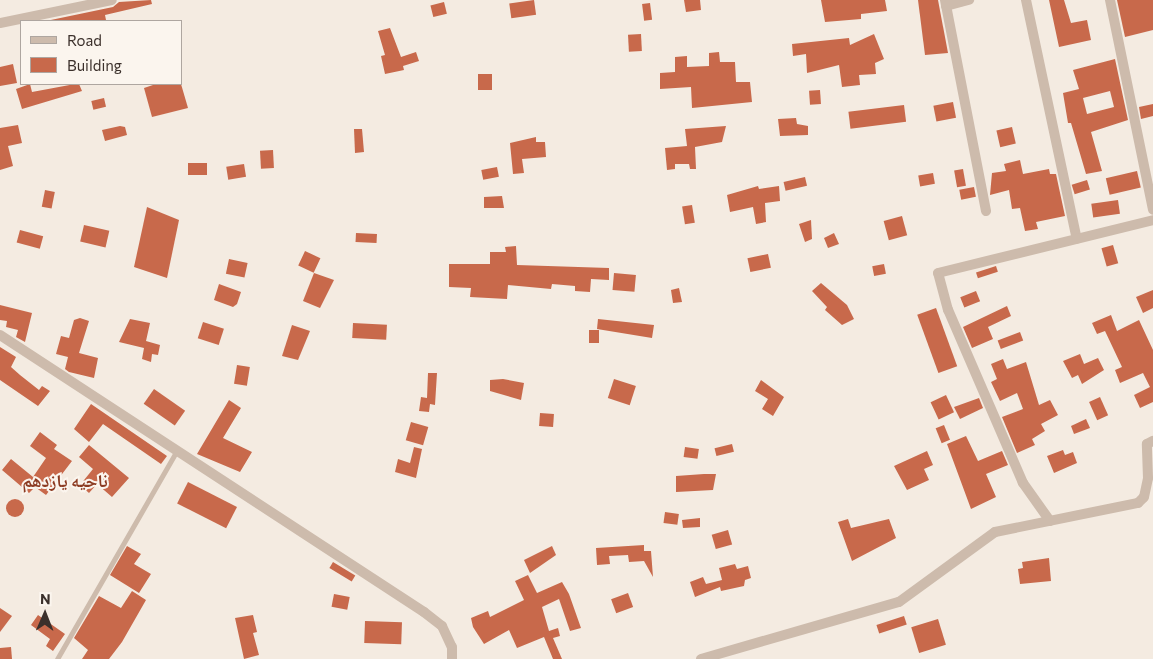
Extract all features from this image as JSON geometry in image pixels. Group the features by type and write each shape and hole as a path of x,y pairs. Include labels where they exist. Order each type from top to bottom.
{"street":[{"path":"0,23 112,0"},
{"path":"969,0 946,3 986,211"},
{"path":"1026,0 1077,239"},
{"path":"1110,0 1153,210"},
{"path":"1050,521 1023,483 948,310 938,273 1153,220"},
{"path":"0,335 442,626 452,647 452,659"},
{"path":"701,659 899,602 995,532 1138,503 1144,497 1148,478 1147,444 1153,441"}],"lane":[{"path":"57,659 177,450"}],"building":[{"path":"151,0 152,4 105,15 106,20 51,20 113,7 119,2"},
{"path":"534,0 536,15 511,18 509,3"},
{"path":"684,0 700,0 701,10 686,12"},
{"path":"821,0 885,0 887,11 861,14 861,19 825,22"},
{"path":"918,0 938,0 948,53 925,55"},
{"path":"1049,0 1064,0 1071,23 1087,20 1091,40 1059,47"},
{"path":"1117,0 1153,0 1153,30 1125,37"},
{"path":"444,2 447,14 433,17 430,5"},
{"path":"650,3 652,20 644,21 642,4"},
{"path":"390,28 401,57 416,52 419,61 403,66 404,70 385,74 381,56 385,55 378,31"},
{"path":"641,34 642,51 629,52 628,35"},
{"path":"874,34 884,59 875,63 876,74 859,75 860,85 842,87 839,65 807,73 806,54 793,56 792,44 849,38 850,45"},
{"path":"719,52 720,62 735,62 736,82 750,82 752,102 692,108 691,87 660,89 660,73 675,72 675,57 687,56 687,67 709,66 709,53"},
{"path":"1115,59 1128,120 1091,132 1102,171 1086,174 1071,123 1068,123 1063,93 1079,89 1073,70","holes":["1110,91 1114,107 1087,114 1083,98"]},
{"path":"13,64 17,83 0,86 0,67"},
{"path":"478,74 492,74 492,90 478,90"},
{"path":"30,85 32,92 79,85 82,91 22,109 16,89"},
{"path":"153,85 181,85 188,108 152,117 144,88"},
{"path":"820,90 821,104 810,105 809,91"},
{"path":"104,98 106,107 93,110 91,101"},
{"path":"953,102 956,118 936,122 933,106"},
{"path":"1153,104 1153,116 1141,119 1139,107"},
{"path":"904,105 906,122 850,129 848,112"},
{"path":"796,118 797,124 808,126 808,135 780,136 778,119"},
{"path":"18,125 22,143 8,146 13,166 0,170 0,128"},
{"path":"120,126 125,127 127,135 105,141 102,130"},
{"path":"726,126 722,142 695,147 696,169 690,169 689,164 675,164 675,169 667,170 665,148 687,146 685,129"},
{"path":"1012,127 1016,144 1000,147 996,131"},
{"path":"354,129 362,129 364,152 355,153"},
{"path":"536,137 536,142 545,142 546,157 522,159 524,173 513,174 510,143"},
{"path":"273,150 274,168 261,169 260,151"},
{"path":"1020,160 1023,174 1049,169 1050,174 1056,174 1065,216 1036,222 1038,229 1025,231 1020,208 1012,209 1009,190 990,195 992,173 1006,171 1004,164"},
{"path":"188,163 207,163 207,175 188,175"},
{"path":"244,164 246,177 228,180 226,167"},
{"path":"497,167 499,177 483,180 481,170"},
{"path":"963,169 966,186 957,187 954,171"},
{"path":"1137,171 1141,188 1110,195 1106,178"},
{"path":"933,173 935,184 920,186 918,176"},
{"path":"805,177 807,186 786,191 784,182"},
{"path":"1087,180 1090,190 1075,194 1072,185"},
{"path":"758,186 759,189 779,186 780,201 765,203 766,222 756,224 753,207 730,212 727,195"},
{"path":"974,187 976,197 961,200 959,190"},
{"path":"45,190 55,192 52,209 42,207"},
{"path":"502,196 504,208 484,208 484,197"},
{"path":"1118,200 1120,214 1093,218 1091,204"},
{"path":"692,205 695,223 685,224 682,207"},
{"path":"147,207 179,220 167,278 134,267"},
{"path":"902,216 907,235 889,240 884,221"},
{"path":"811,220 812,239 805,242 799,224"},
{"path":"84,225 109,231 106,247 80,242"},
{"path":"20,230 43,236 40,249 17,243"},
{"path":"356,233 377,234 377,243 356,242"},
{"path":"834,233 839,244 828,248 824,238"},
{"path":"1113,245 1118,263 1107,267 1101,248"},
{"path":"516,246 517,265 609,268 609,280 591,279 590,292 575,291 575,286 552,284 551,289 508,285 507,299 470,297 471,288 449,287 449,264 490,264 490,252 506,252 505,247"},
{"path":"305,251 320,258 314,273 298,266"},
{"path":"768,254 771,268 750,272 747,258"},
{"path":"229,259 248,263 244,278 226,274"},
{"path":"884,264 886,274 874,276 872,266"},
{"path":"996,266 998,272 978,278 976,272"},
{"path":"314,273 334,280 320,308 303,301"},
{"path":"614,273 636,275 634,292 613,290"},
{"path":"821,283 847,305 854,319 842,325 825,310 827,307 812,291"},
{"path":"219,284 241,292 237,304 233,307 214,300"},
{"path":"679,288 682,302 673,303 671,290"},
{"path":"1153,290 1153,308 1143,313 1136,297"},
{"path":"976,291 980,301 964,308 960,297"},
{"path":"0,305 32,313 25,342 16,337 18,330 6,327 7,321 0,320"},
{"path":"1007,306 1011,316 988,327 993,339 972,348 963,327"},
{"path":"936,308 957,366 938,373 917,315"},
{"path":"1111,315 1117,331 1139,320 1153,350 1153,402 1140,408 1134,395 1150,387 1143,373 1120,383 1115,370 1122,367 1105,331 1097,334 1092,323"},
{"path":"80,318 89,321 79,353 98,358 94,378 69,372 65,369 68,357 56,354 61,336 69,338 74,320"},
{"path":"130,319 150,323 146,341 160,345 158,355 152,354 151,362 142,359 144,348 119,342"},
{"path":"598,319 654,325 652,338 597,329"},
{"path":"203,322 224,329 219,345 198,338"},
{"path":"353,323 387,325 386,340 352,338"},
{"path":"292,325 310,331 298,360 282,356"},
{"path":"589,330 599,330 599,343 589,343"},
{"path":"1020,332 1023,340 1001,349 998,341"},
{"path":"0,347 16,357 11,367 20,375 39,390 42,386 50,391 38,406 0,380"},
{"path":"1080,354 1084,364 1098,358 1104,370 1082,384 1078,375 1072,378 1063,361"},
{"path":"1003,359 1007,369 1026,362 1039,405 1050,400 1058,415 1041,424 1045,431 1032,439 1035,445 1017,453 1002,417 1023,409 1017,393 1000,401 991,382 997,379 991,364"},
{"path":"237,365 250,367 247,386 234,384"},
{"path":"428,373 437,373 435,405 430,404 429,412 419,411 421,397 427,398"},
{"path":"503,379 524,383 521,400 490,391 490,380"},
{"path":"614,379 636,386 630,405 608,398"},
{"path":"761,380 784,397 773,416 762,409 768,399 755,391"},
{"path":"154,389 185,411 175,426 144,404"},
{"path":"946,395 954,412 939,419 931,402"},
{"path":"1100,397 1108,415 1097,420 1089,402"},
{"path":"979,398 983,408 960,419 954,407"},
{"path":"229,400 241,408 223,438 252,452 240,472 197,454"},
{"path":"91,404 167,456 161,464 103,424 89,442 74,429"},
{"path":"540,413 554,414 553,427 539,426"},
{"path":"1086,419 1090,428 1074,434 1071,426"},
{"path":"411,422 428,427 423,445 406,440"},
{"path":"944,425 950,440 942,443 936,428"},
{"path":"40,432 57,445 54,449 72,461 46,495 35,487 29,493 2,470 11,459 33,477 46,458 30,446"},
{"path":"966,436 978,461 1002,451 1008,465 986,474 996,497 971,509 947,444"},
{"path":"732,444 734,452 716,456 715,448"},
{"path":"89,445 129,478 112,497 97,484 89,493 80,485 93,469 79,457"},
{"path":"414,447 422,449 416,478 395,472 398,459 410,463"},
{"path":"685,447 699,449 697,459 684,457"},
{"path":"1063,450 1065,455 1073,452 1077,463 1054,473 1047,456"},
{"path":"927,451 933,465 924,469 929,480 907,490 894,466"},
{"path":"716,474 713,490 676,492 676,476"},
{"path":"188,482 237,507 226,528 177,503"},
{"path":"15,499 21,502 24,508 21,514 15,517 9,514 6,508 9,502"},
{"path":"665,512 679,514 677,525 663,523"},
{"path":"700,518 700,527 683,528 682,520"},
{"path":"848,519 851,528 889,519 896,538 852,561 838,522"},
{"path":"728,530 732,544 716,549 712,535"},
{"path":"644,545 644,551 651,551 653,577 644,561 629,562 628,555 609,556 610,564 597,565 596,548"},
{"path":"127,546 141,554 134,564 151,574 139,593 110,575"},
{"path":"552,546 556,555 530,573 524,560"},
{"path":"1049,558 1051,581 1020,584 1018,569 1023,568 1022,562"},
{"path":"333,562 355,575 352,581 329,568"},
{"path":"735,564 737,569 748,566 751,578 745,580 744,586 721,591 720,587 695,597 690,582 703,577 706,584 722,580 719,568"},
{"path":"528,575 537,593 562,582 569,594 581,628 570,631 559,599 542,607 549,631 558,628 560,636 553,638 562,659 553,659 544,637 517,648 509,630 484,644 473,627 471,618 488,611 490,617 524,600 515,581"},
{"path":"132,591 146,600 122,642 109,659 82,659 88,650 74,638 99,596 121,608"},
{"path":"628,593 633,607 616,613 611,599"},
{"path":"334,594 350,597 347,610 332,607"},
{"path":"0,608 12,616 0,632"},
{"path":"38,615 65,634 53,651 46,646 50,639 31,625"},
{"path":"253,615 257,632 253,633 259,655 244,659 235,618"},
{"path":"904,616 907,625 879,634 876,625"},
{"path":"938,619 946,645 919,653 911,627"},
{"path":"365,621 402,622 401,644 364,643"},
{"path":"11,647 12,659 0,659 0,648"}],"district":[{"name":"ناحیه یازدهم","path":"65,480"}]}
